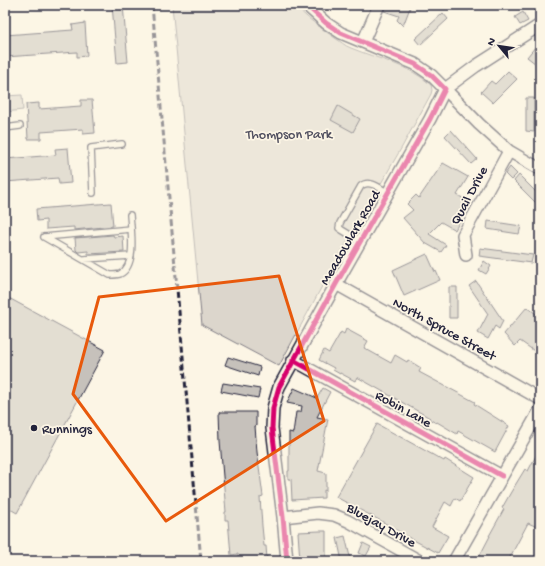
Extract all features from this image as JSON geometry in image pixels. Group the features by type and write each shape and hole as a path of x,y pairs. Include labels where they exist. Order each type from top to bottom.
{"street":[{"path":"306,5 326,24 341,33 415,64 431,75 479,124 509,151 540,169"},
{"path":"363,42 379,5"},
{"name":"Meadowlark Road","path":"287,561 272,428 273,408 279,387 430,119 445,89 476,66 540,26"},
{"name":"Quail Drive","path":"466,255 463,235 509,151"},
{"name":"North Spruce Street","path":"336,284 540,399"},
{"name":"Robin Lane","path":"294,360 502,476"},
{"path":"454,561 540,410"},
{"name":"Bluejay Drive","path":"283,516 318,513 334,514 420,561"}],"lane":[{"path":"5,128 20,126"},
{"path":"93,193 91,148 122,144"},
{"path":"360,241 339,228 340,223 361,186 369,182 388,193"},
{"path":"130,215 131,229 132,251 127,267 119,274 110,275 44,236 131,229"},
{"path":"84,259 131,256"}],"highlighted area":[{"path":"279,276 324,421 166,521 73,394 99,297"}],"green space":[{"name":"Thompson Park","path":"172,5 295,5 314,23 347,46 403,67 423,78 431,85 431,94 327,277 279,366 202,325"},
{"path":"22,95 23,110 5,112 5,96"}],"building":[{"path":"112,5 123,5 128,62 117,63"},
{"path":"386,5 396,5 402,7 403,5 411,5 403,26 397,20 399,16 384,11"},
{"path":"523,12 528,21 520,25 515,17"},
{"path":"443,13 448,19 420,45 415,39"},
{"path":"85,23 87,56 77,57 77,52 5,57 5,35 73,30 72,25"},
{"path":"540,41 540,67 527,57"},
{"path":"508,71 517,79 493,103 481,92 491,81 495,84"},
{"path":"526,98 534,98 534,132 526,131"},
{"path":"81,100 92,100 95,133 83,134 83,129 41,132 41,139 28,139 26,104 39,103 39,109 81,106"},
{"path":"338,106 360,119 353,132 331,120"},
{"path":"451,130 477,159 471,164 445,136"},
{"path":"68,148 71,183 59,184 58,178 5,182 5,159 56,155 55,149"},
{"path":"443,163 468,177 457,195 470,202 455,230 441,222 429,234 446,245 441,252 425,243 403,218 413,210 407,204 416,195 419,198"},
{"path":"510,167 517,174 511,180 505,174"},
{"path":"519,175 540,196 540,207 514,181"},
{"path":"111,203 113,226 74,230 74,227 46,229 46,220 37,221 36,209"},
{"path":"488,221 521,226 519,234 487,229"},
{"path":"113,235 114,237 123,236 124,252 88,254 88,251 78,252 76,250 75,238"},
{"path":"480,248 533,255 531,263 479,256"},
{"path":"427,254 440,280 404,296 393,270"},
{"path":"484,261 491,266 486,274 479,270"},
{"path":"476,281 503,321 499,329 495,326 488,339 478,333 488,314 469,286"},
{"path":"449,287 457,287 457,318 449,318"},
{"name":"Runnings","path":"5,296 105,350 17,513 5,506"},
{"path":"527,307 540,317 540,355 520,341 515,346 504,334"},
{"path":"346,329 368,341 364,348 391,363 395,355 407,362 408,360 421,368 419,372 475,402 474,404 509,426 495,452 458,431 457,434 437,422 436,423 429,419 430,418 357,377 355,381 340,374 333,370 334,368 319,360 324,350 329,353 341,332 344,334"},
{"path":"228,357 260,367 258,376 225,365"},
{"path":"223,383 260,389 258,398 221,391"},
{"path":"294,388 317,398 323,388 330,392 317,417 328,419 318,471 326,473 326,491 324,490 324,498 292,500 291,479 288,479 289,432 293,433 296,412 301,412 302,406 287,403"},
{"path":"219,412 256,412 255,426 257,452 263,496 260,497 262,526 267,559 238,561 238,554 231,555 228,520 225,520 226,512"},
{"path":"377,424 444,461 445,459 474,477 460,501 455,498 451,506 445,502 432,527 448,536 438,553 336,497"},
{"path":"540,448 540,516 535,526 528,523 508,561 477,561 504,509 502,508 525,469 528,471"},
{"path":"326,531 326,561 300,561 298,532"},
{"path":"345,536 351,561 342,561 337,538"},
{"path":"363,543 371,547 366,556 359,553"}],"railway":[{"path":"152,5 201,561"}],"cycle path":[{"path":"287,561 272,428 273,408 279,387 430,119 445,89 431,75 415,64 341,33 326,23 306,5"},
{"path":"293,360 502,476"}],"place":[{"name":"Runnings","path":"34,428"}]}
